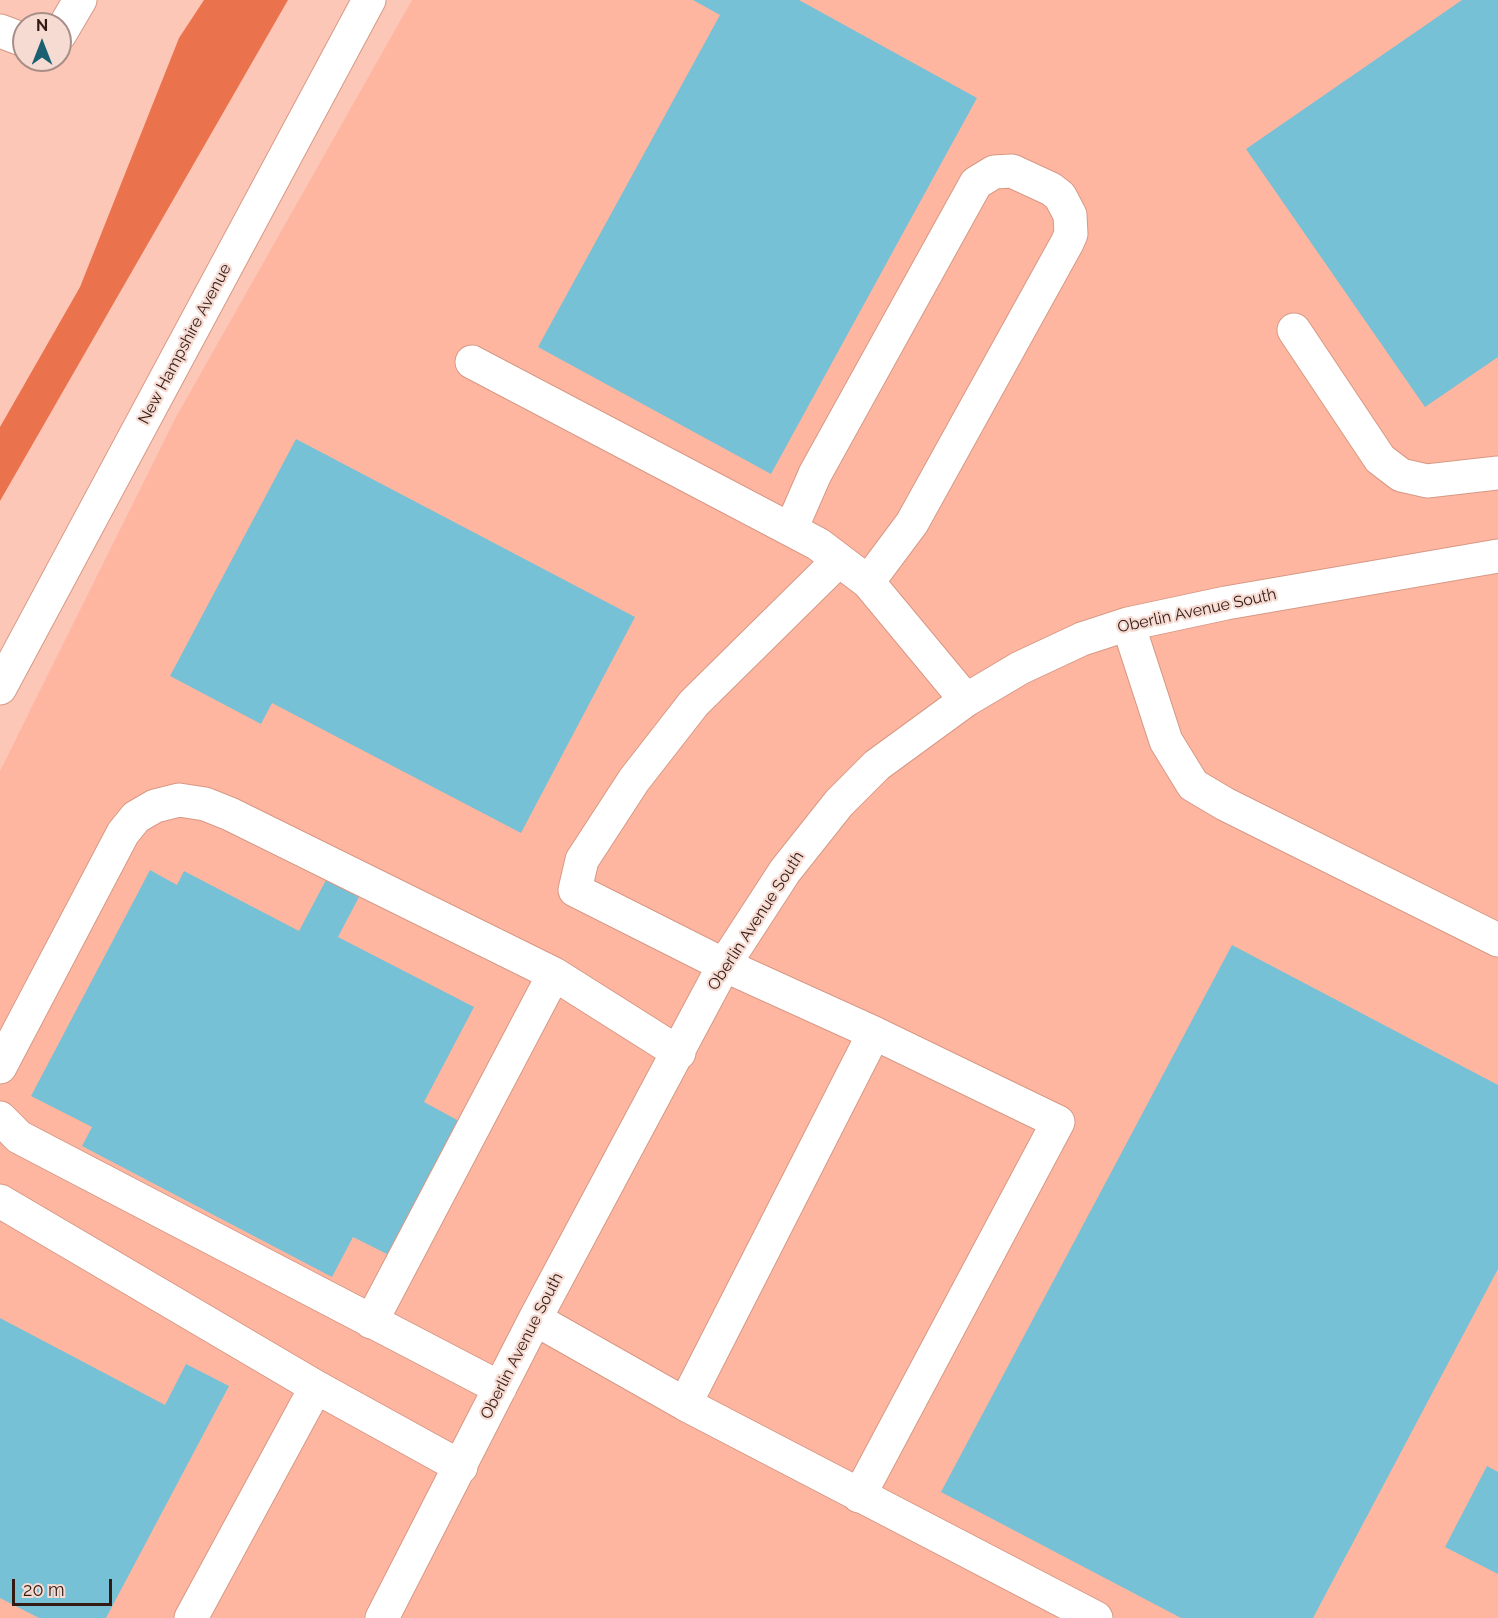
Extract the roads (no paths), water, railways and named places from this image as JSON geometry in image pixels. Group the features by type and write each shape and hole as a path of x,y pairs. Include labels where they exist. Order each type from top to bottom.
{"street":[{"path":"72,14 80,0"},
{"name":"New Hampshire Avenue","path":"0,688 369,0"},
{"path":"791,529 814,474 976,183 994,172 1012,171 1051,189 1060,196 1070,215 1071,234 1067,243 912,523 868,582"},
{"path":"1294,330 1380,459 1401,475 1427,481 1498,473"},
{"path":"472,362 791,529 839,560 868,582 966,699"},
{"name":"Oberlin Avenue South","path":"382,1618 535,1319 724,965 785,871 839,803 877,765 966,699 1020,668 1082,639 1128,624 1266,596 1498,556"},
{"path":"839,560 694,704 634,780 582,860 574,890 724,965 874,1033 1058,1122 859,1496"},
{"path":"1128,624 1166,741 1193,785 1225,804 1498,940"},
{"path":"0,1067 123,833 136,817 146,811 155,806 179,801 206,804 230,814 554,974 679,1053"},
{"path":"370,1322 554,974"},
{"path":"685,1404 874,1033"},
{"path":"0,1118 19,1137 500,1389"},
{"path":"0,1201 316,1387 460,1467"},
{"path":"535,1319 685,1404 1096,1618"},
{"path":"191,1618 316,1387"}]}
